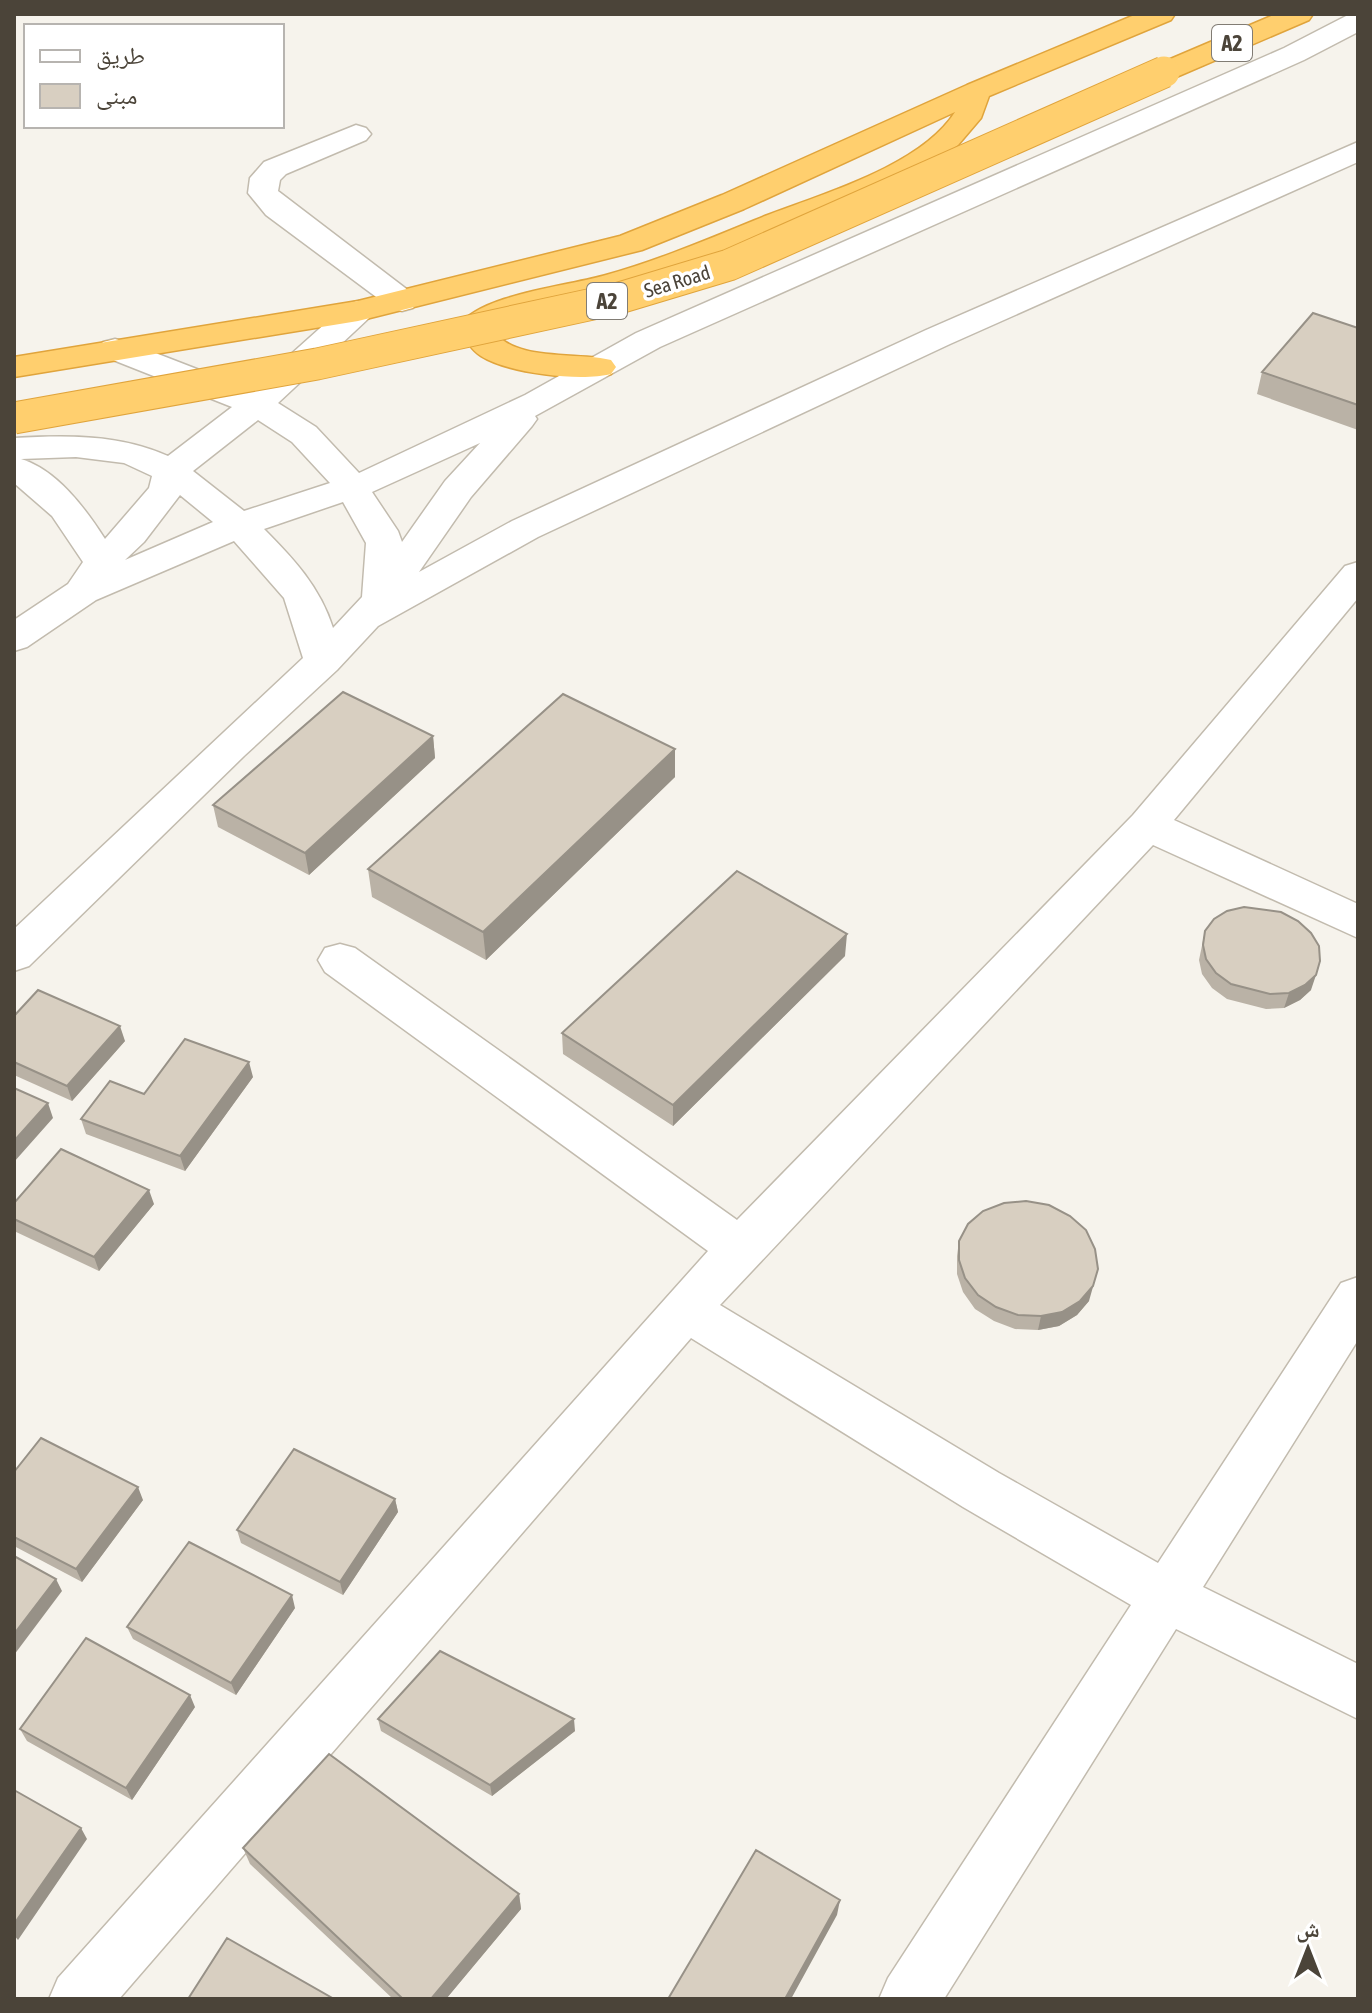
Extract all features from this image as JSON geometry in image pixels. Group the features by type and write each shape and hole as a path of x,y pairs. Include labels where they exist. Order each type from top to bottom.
{"highway":[{"name":"A2","path":"14,367 358,311 631,243 733,202 977,91 1161,14"},
{"name":"Sea Road","path":"14,418 317,364 669,285 729,265 1299,14"},
{"path":"599,367 513,357 486,347 478,338 475,326 508,309 560,298 686,260 873,184 911,164 945,139 965,121 977,91"}],"street":[{"path":"92,577 377,479 537,402 648,340 1280,61 1358,21"},
{"path":"356,134 275,168 265,178 263,193 277,208 402,301"},
{"path":"372,609 525,529 938,337 1358,151"},
{"path":"14,638 92,577 166,490 171,471 254,406 358,311"},
{"path":"115,349 254,406 303,434 319,449 351,489 380,531 384,543 372,609"},
{"path":"14,955 230,746 323,661 372,609 458,489 501,438 537,402"},
{"path":"14,449 45,446 114,450 146,459 171,471 287,574 304,600 323,661"},
{"path":"14,468 44,485 80,526 92,577"},
{"path":"79,1999 740,1248 1147,825 1358,574"},
{"path":"1147,825 1358,922"},
{"path":"340,960 740,1248"},
{"path":"909,1999 1358,1298"},
{"path":"687,1310 981,1490 1165,1596 1358,1692"}],"building":[{"path":"1313,313 1358,328 1358,405 1262,372"},
{"path":"343,692 433,736 305,853 213,805"},
{"path":"563,694 675,749 483,932 368,869"},
{"path":"737,871 847,934 673,1105 562,1033"},
{"path":"1244,907 1281,912 1311,933 1319,946 1320,961 1316,975 1289,993 1270,994 1231,984 1216,973 1206,959 1203,945 1205,931 1214,919 1227,911"},
{"path":"38,990 120,1026 67,1086 14,1062 14,1016"},
{"path":"185,1039 249,1062 180,1156 81,1119 110,1081 144,1094"},
{"path":"14,1088 48,1103 14,1141"},
{"path":"61,1149 149,1190 94,1257 14,1219 14,1203"},
{"path":"1026,1201 1049,1205 1070,1216 1086,1230 1095,1249 1098,1269 1093,1286 1080,1301 1062,1312 1041,1316 1018,1315 996,1307 978,1295 965,1278 959,1260 959,1241 968,1224 983,1211 1004,1203"},
{"path":"41,1438 138,1487 76,1569 14,1537 14,1472"},
{"path":"294,1449 395,1499 340,1582 237,1530"},
{"path":"189,1542 292,1595 231,1683 127,1627"},
{"path":"14,1556 56,1579 14,1634"},
{"path":"86,1638 190,1695 126,1788 20,1729"},
{"path":"440,1651 574,1719 490,1785 378,1719"},
{"path":"329,1754 519,1894 431,1999 403,1999 243,1848"},
{"path":"14,1790 81,1828 14,1924"},
{"path":"756,1850 840,1900 785,1999 668,1999"},
{"path":"227,1938 334,1999 188,1999"}]}
